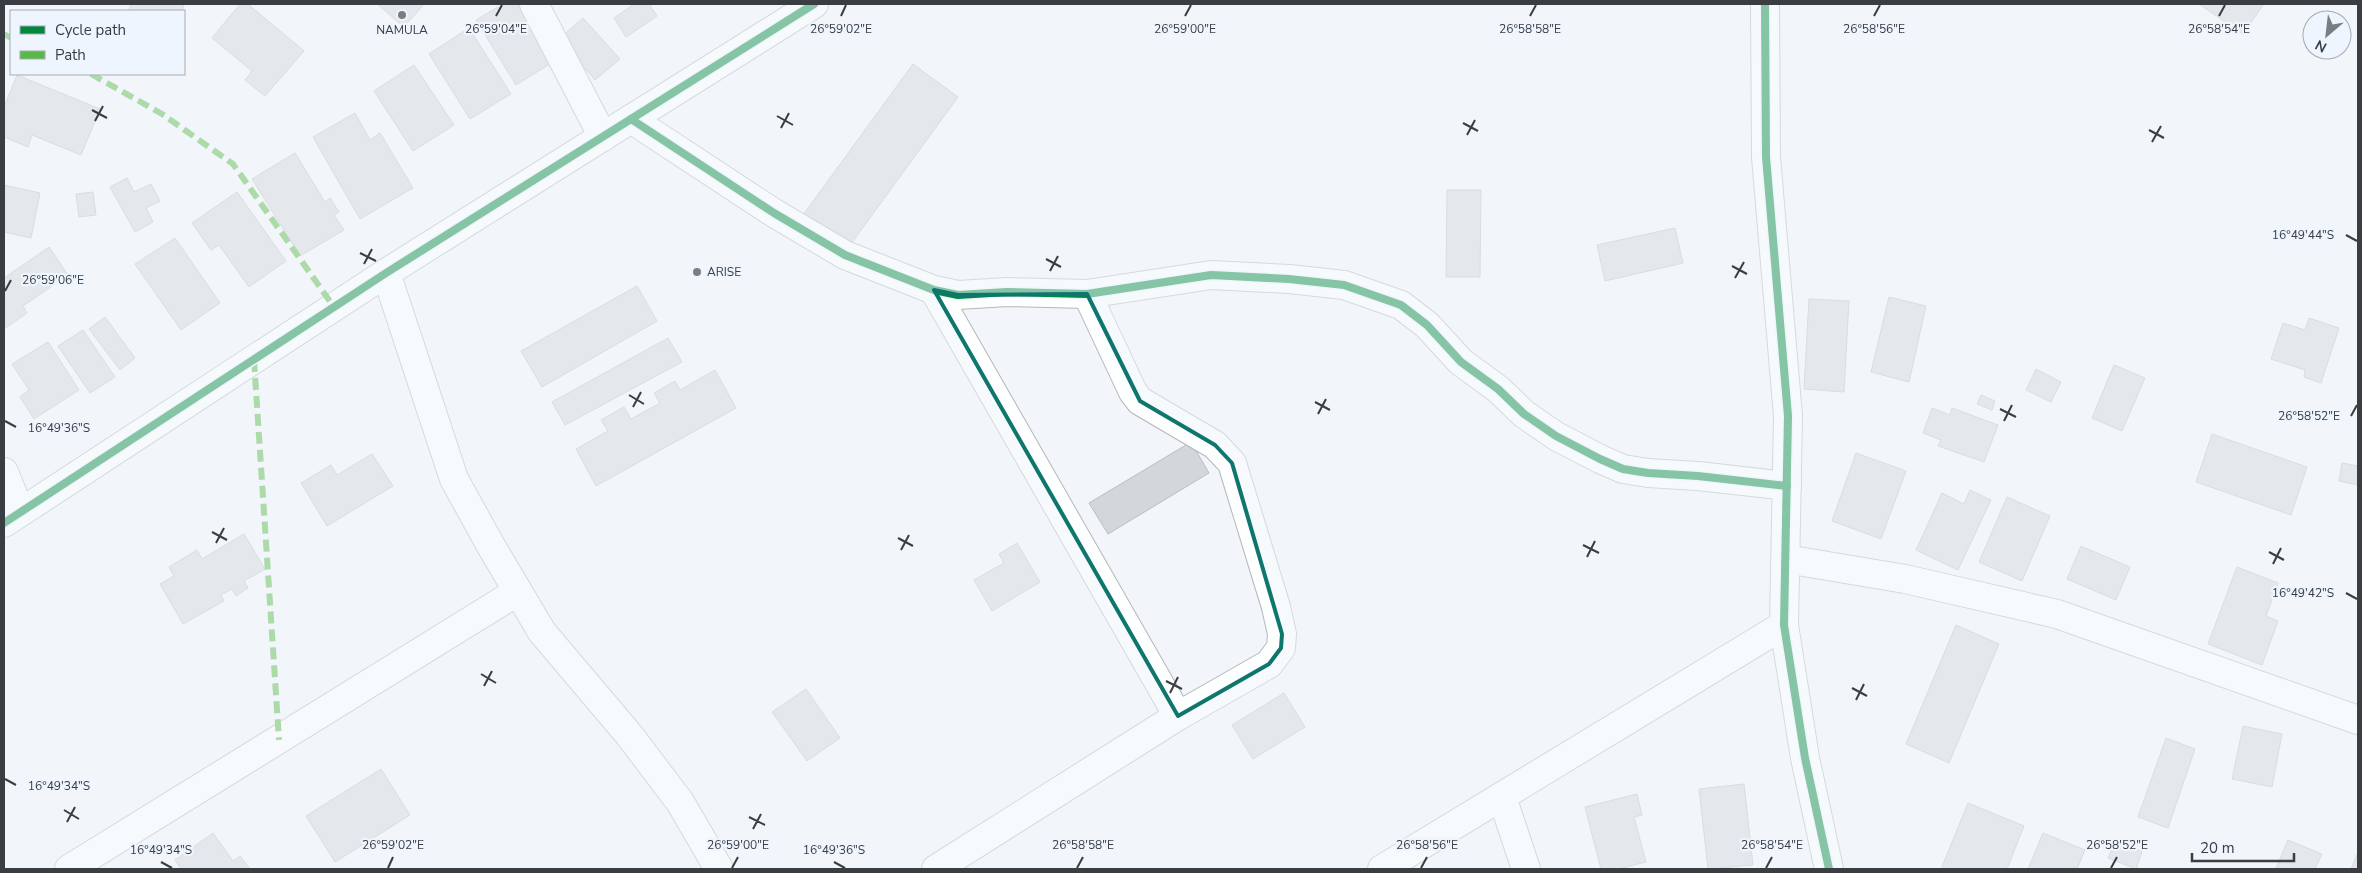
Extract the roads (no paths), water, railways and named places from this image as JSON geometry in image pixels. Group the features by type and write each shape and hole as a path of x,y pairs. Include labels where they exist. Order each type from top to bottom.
{"street":[{"path":"534,4 603,137"},
{"path":"4,472 12,518 386,273 814,4"},
{"path":"1765,4 1766,156 1788,416 1784,625 1805,758 1829,869"},
{"path":"631,119 774,213 845,255 934,290 958,295 1007,292 1087,294 1211,275 1289,279 1344,285 1401,305 1427,325 1461,362 1498,389 1524,414 1556,436 1600,459 1623,469 1648,473 1698,476 1787,486"},
{"path":"386,273 454,479 517,592 542,632 630,736 680,802 719,869"},
{"path":"934,290 1178,716"},
{"path":"936,869 1178,716 1269,664 1281,648 1282,634 1276,607 1232,463 1215,445 1140,401 1133,392 1087,294"},
{"path":"1786,559 1905,579 2057,614 2358,720"},
{"path":"69,869 517,592"},
{"path":"1382,869 1784,625"},
{"path":"1502,796 1526,869"}],"place":[{"name":"NAMULA","path":"402,15"},
{"name":"ARISE","path":"697,272"}]}
